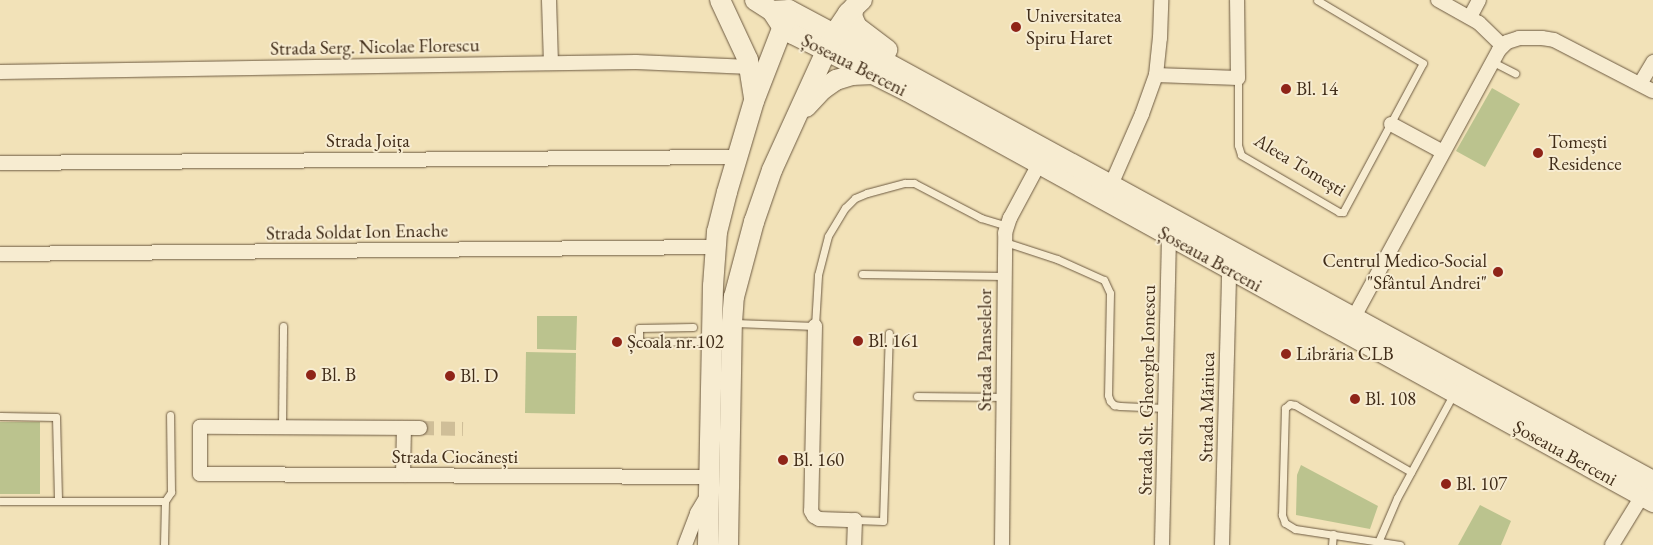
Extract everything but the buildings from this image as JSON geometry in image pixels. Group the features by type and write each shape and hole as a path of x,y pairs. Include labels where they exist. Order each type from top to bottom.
{"main road":[{"path":"720,0 737,33 750,67 754,101"},
{"name":"Șoseaua Berceni","path":"755,0 825,41 874,74 1043,156 1111,185 1354,317 1649,493"},
{"path":"728,545 734,297 758,208 772,170 795,120 825,41 858,4"},
{"path":"858,4 853,20 860,30 916,71 927,83"},
{"path":"708,545 715,247 721,213 754,101 786,17"},
{"name":"Șoseaua Berceni","path":"825,41 927,83 1169,236 1454,392 1649,493"},
{"path":"795,120 816,96 836,80 852,75 874,74"}],"street":[{"path":"550,0 551,63"},
{"path":"1111,185 1142,114 1156,75 1160,38 1161,0"},
{"path":"1156,75 1238,78 1237,0"},
{"path":"1438,0 1486,28 1503,46"},
{"path":"1470,17 1479,0"},
{"path":"1354,317 1443,152 1503,46 1519,38 1548,38 1653,91"},
{"name":"Strada Serg. Nicolae Florescu","path":"0,72 671,62 750,67"},
{"path":"1640,84 1653,62"},
{"path":"1392,124 1443,152"},
{"name":"Strada Panselelor","path":"1002,545 1005,242 1007,226 1043,156"},
{"name":"Strada Joița","path":"0,163 737,157"},
{"name":"Strada Slt. Gheorghe Ionescu","path":"1162,545 1169,236"},
{"name":"Strada Soldat Ion Enache","path":"0,254 715,247"},
{"name":"Strada Măriuca","path":"1222,545 1229,269"},
{"path":"815,326 812,513 819,519 855,520 854,545"},
{"name":"Strada Ciocănești","path":"282,427 200,427 200,474 403,475 709,486"},
{"path":"282,427 420,428"},
{"path":"403,475 404,428"},
{"path":"684,545 709,486"},
{"path":"1612,545 1649,493"}],"lane":[{"name":"Aleea Tomești","path":"1238,78 1238,145 1241,154 1339,212 1347,209 1423,63 1317,0"},
{"path":"1493,62 1515,73"},
{"path":"732,323 815,326 817,284 824,249 833,226 845,208 855,198 900,184 914,183 981,218 1007,226"},
{"path":"1005,242 1057,259 1104,280 1110,294 1108,395 1110,401 1114,405 1120,406 1165,408"},
{"path":"862,274 1004,276"},
{"path":"282,427 283,326"},
{"path":"693,327 639,328 639,342 712,341"},
{"path":"855,520 883,521 889,333"},
{"path":"1379,540 1397,498 1454,392"},
{"path":"917,396 1003,397"},
{"path":"1400,545 1379,540 1289,527 1282,515 1287,406 1295,405 1411,472"},
{"path":"164,545 165,501 171,492 170,414"},
{"path":"0,416 56,417 58,501"},
{"path":"0,500 165,501"},
{"path":"1332,545 1333,534"}],"green space":[{"path":"1492,88 1520,104 1485,167 1456,151"},
{"path":"537,316 577,316 576,350 537,349"},
{"path":"526,352 576,353 575,414 525,413"},
{"path":"0,422 40,422 40,494 0,494"},
{"path":"1301,465 1378,506 1370,529 1296,515 1297,475"},
{"path":"1480,505 1511,521 1501,545 1458,545"}],"tunnel":[{"path":"420,428 463,429"}],"place":[{"name":"Universitatea Spiru Haret","path":"1016,27"},
{"name":"Bl. 14","path":"1286,89"},
{"name":"Tomești Residence","path":"1538,153"},
{"name":"Centrul Medico-Social \"Sfântul Andrei\"","path":"1498,272"},
{"name":"Bl. 161","path":"858,341"},
{"name":"Școala nr.102","path":"617,342"},
{"name":"Librăria CLB","path":"1286,354"},
{"name":"Bl. B","path":"311,375"},
{"name":"Bl. D","path":"450,376"},
{"name":"Bl. 108","path":"1355,399"},
{"name":"Bl. 160","path":"783,460"},
{"name":"Bl. 107","path":"1446,484"}]}
